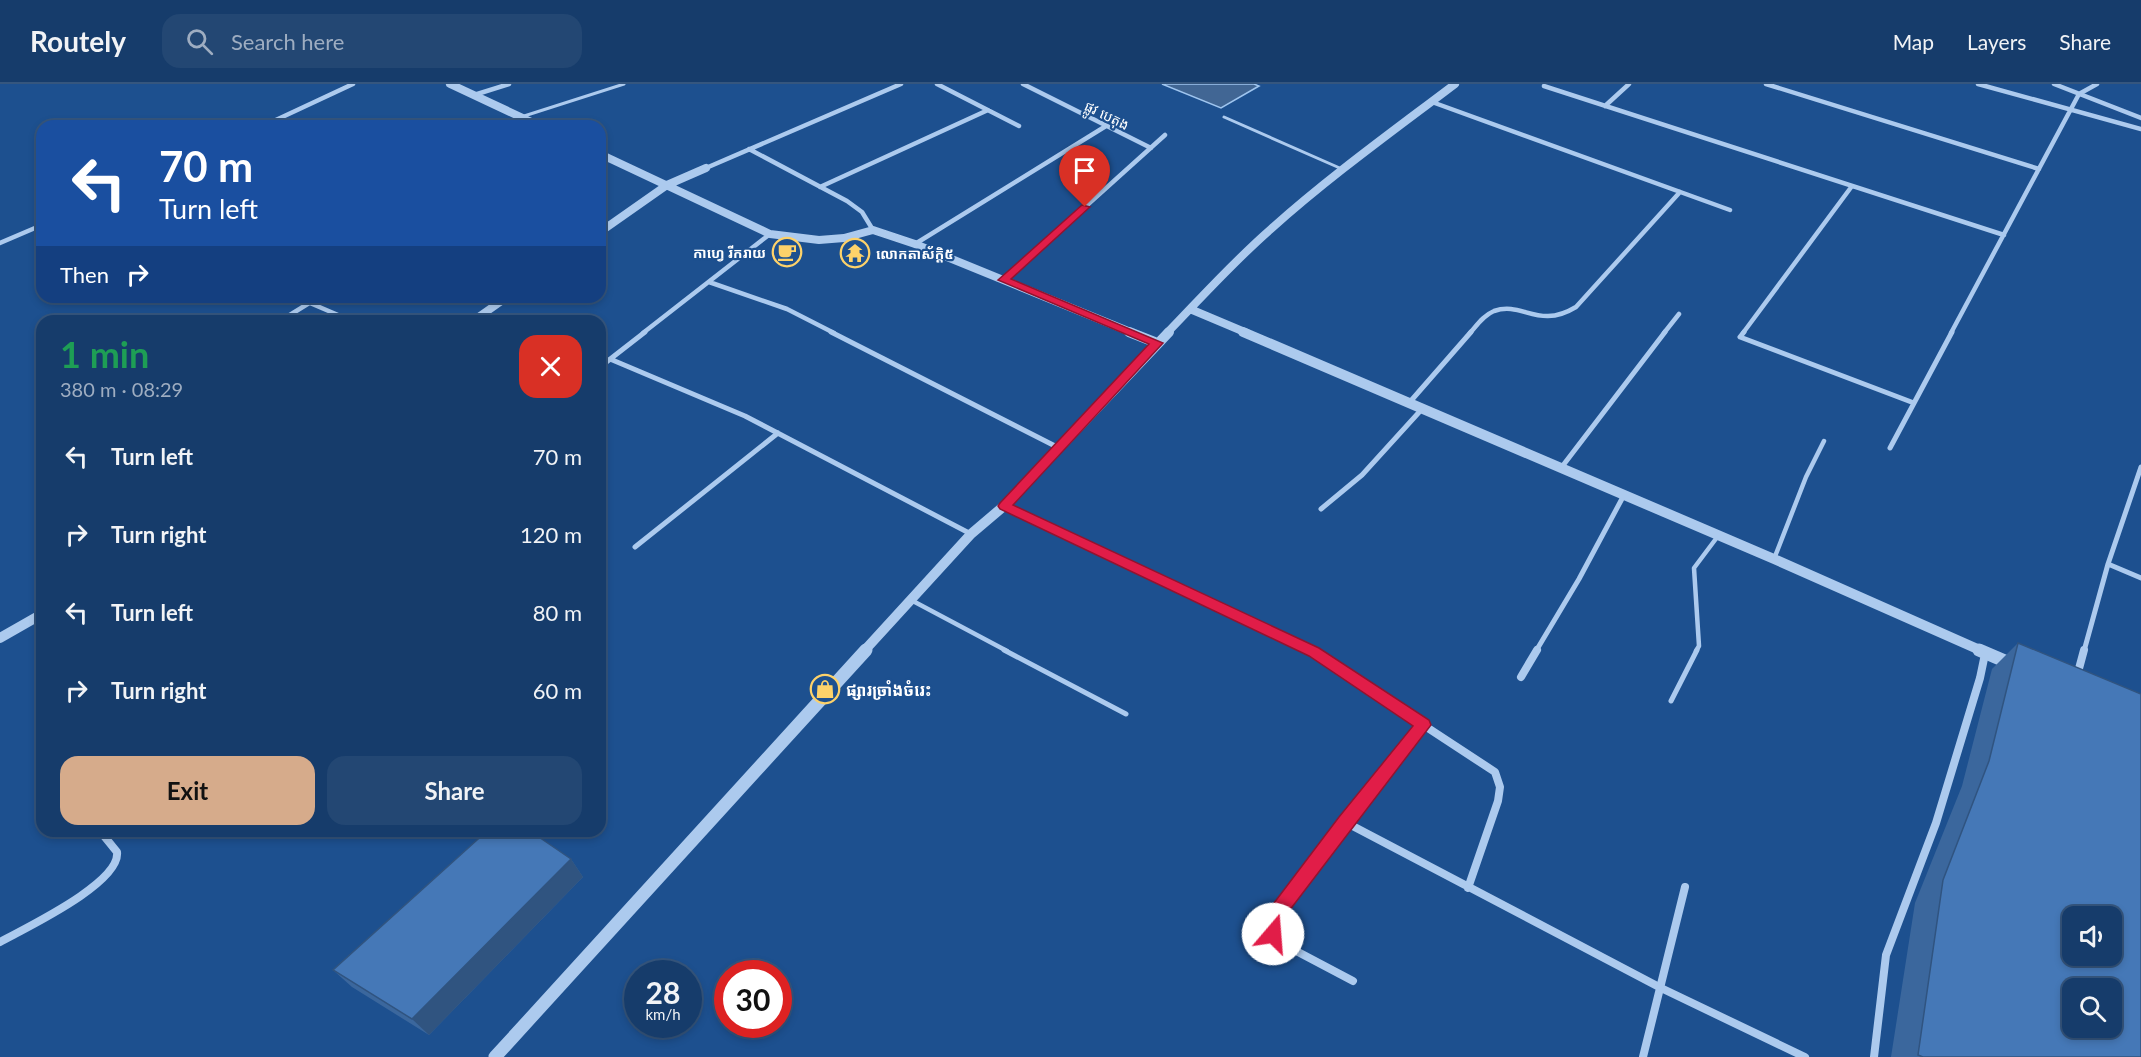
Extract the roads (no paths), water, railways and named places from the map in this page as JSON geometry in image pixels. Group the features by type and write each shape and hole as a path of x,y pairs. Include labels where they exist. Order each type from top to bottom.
{"street":[{"path":"276,120 353,84"},
{"path":"450,84 527,120"},
{"path":"474,95 509,84"},
{"path":"606,228 667,185 901,84"},
{"path":"937,84 1019,126"},
{"name":"ផ្លូវ បេតុង","path":"1023,84 1151,148"},
{"path":"495,1057 971,534 1004,506 1228,269 1270,229 1342,169 1455,84"},
{"path":"1605,106 1629,84"},
{"path":"1766,84 2039,169"},
{"path":"1978,84 2141,129"},
{"path":"2054,84 2141,118"},
{"path":"1890,448 2079,94 2097,84"},
{"path":"1544,86 2004,235"},
{"path":"1432,102 1730,210"},
{"path":"820,187 988,110"},
{"path":"915,244 1106,126"},
{"path":"1004,280 1165,135"},
{"path":"748,149 862,212 873,230"},
{"path":"606,157 770,234 819,240 844,238 873,230 915,244 1157,343"},
{"path":"1852,186 1740,337 1914,403"},
{"path":"1409,403 1483,318 1495,311 1508,310 1548,318 1563,315 1576,307 1680,192"},
{"path":"0,243 36,228"},
{"path":"606,362 770,234"},
{"path":"709,282 787,309 1059,448"},
{"path":"290,315 310,303 338,315"},
{"path":"482,315 498,303"},
{"path":"1190,309 1774,559 1985,654 2029,671"},
{"path":"1561,468 1679,314"},
{"path":"610,359 745,416 971,534"},
{"path":"1321,509 1341,497 1422,409"},
{"path":"634,547 778,433"},
{"path":"2074,688 2108,564 2141,467"},
{"path":"1521,677 1580,579 1624,495"},
{"path":"1004,506 1314,652 1495,772 1500,787 1498,801 1468,888"},
{"path":"2108,564 2141,578"},
{"path":"0,638 36,617"},
{"path":"1874,1057 1886,955 1936,823 1980,678 1985,654"},
{"path":"1353,981 1281,943 1273,934 1272,924 1280,909 1345,822 1423,725"},
{"path":"1345,822 1661,988 1805,1057"},
{"path":"0,942 95,886 110,874 118,860 117,848 106,837"},
{"path":"1643,1057 1684,888"}],"lane":[{"path":"521,117 624,84"},
{"path":"1224,117 1342,169"},
{"path":"1774,559 1806,477 1824,441"},
{"path":"1671,701 1699,646 1694,568 1718,536"},
{"path":"911,600 1126,714"}],"water":[{"path":"1162,84 1254,84 1259,86 1221,108"}],"place":[{"name":"កាហ្វេ រីករាយ","path":"787,252"},
{"name":"លោកតាស័ក្តិ៥","path":"855,253"},
{"name":"ផ្សារច្រាំងចំរេះ","path":"825,689"}]}
